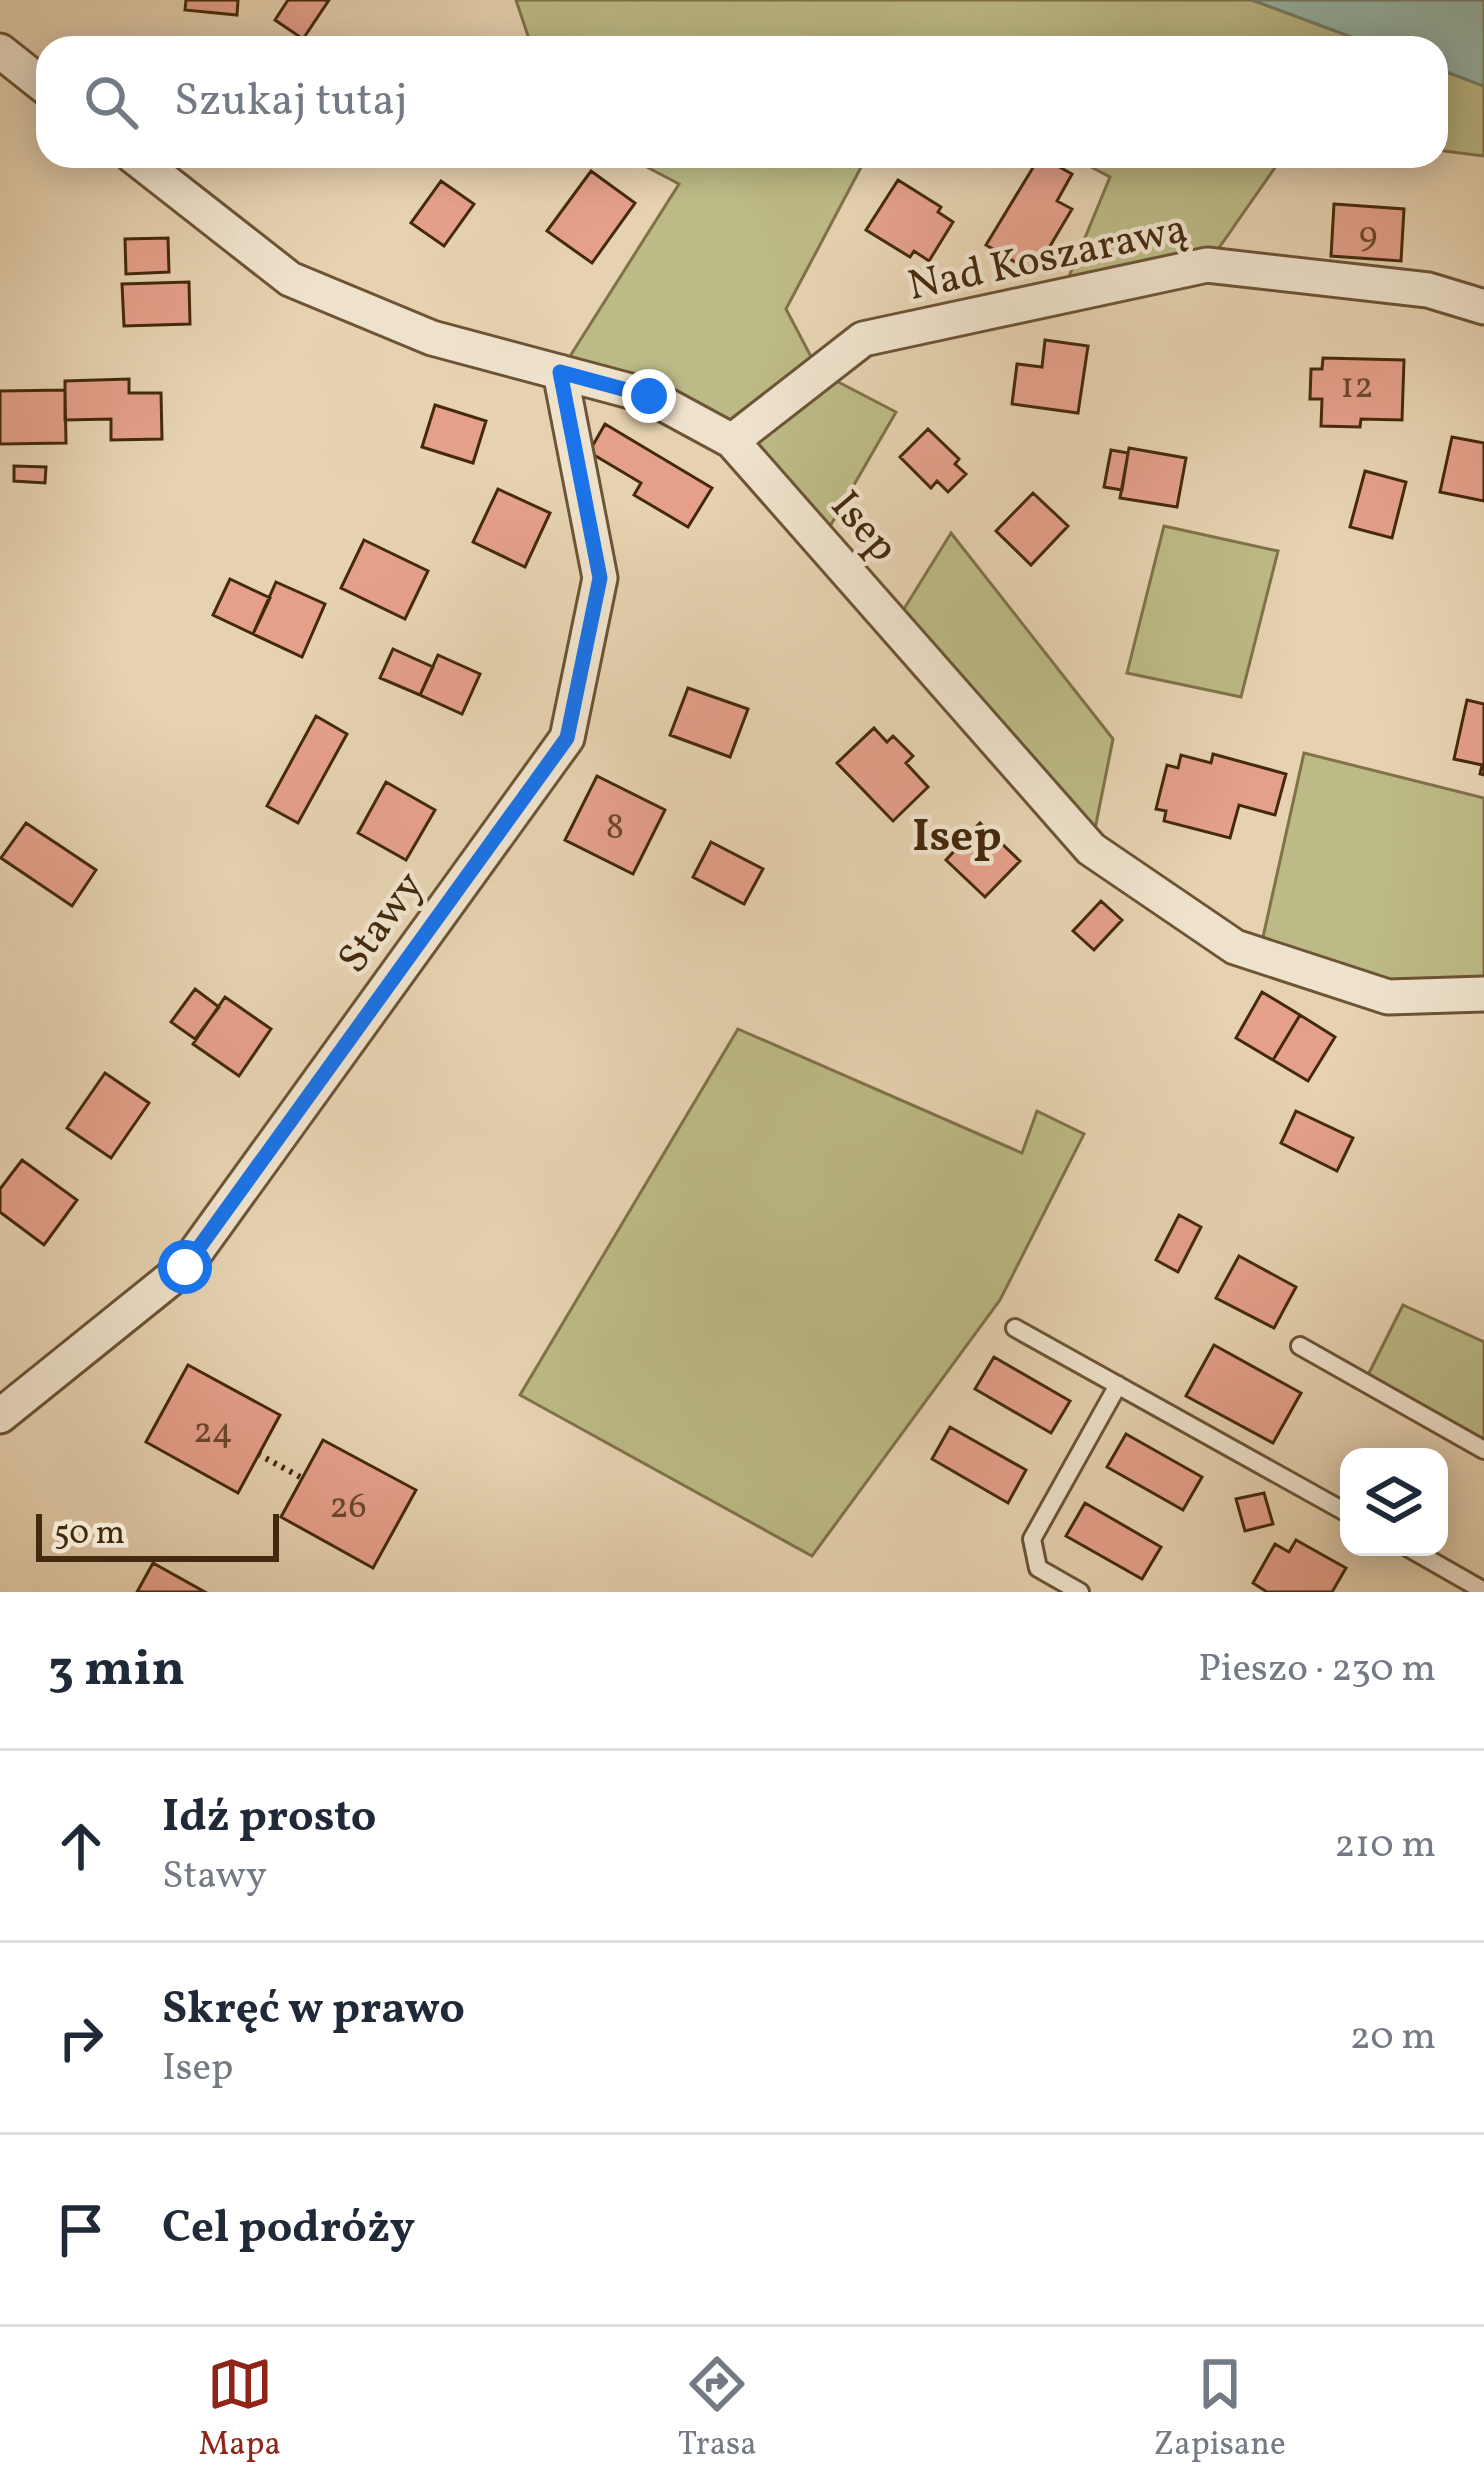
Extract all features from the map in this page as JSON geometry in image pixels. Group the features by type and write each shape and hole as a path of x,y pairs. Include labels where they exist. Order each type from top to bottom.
{"street":[{"path":"0,51 36,79"},
{"name":"Isep","path":"149,168 290,279 432,338 649,396 732,442 1091,849 1235,947 1388,997 1484,994"},
{"name":"Nad Koszarawą","path":"732,442 863,339 1207,266 1428,290 1484,307"},
{"name":"Stawy","path":"0,1416 185,1267 567,738 600,578 560,372"}],"lane":[{"path":"1015,1328 1340,1509"},
{"path":"1300,1346 1484,1450"},
{"path":"1080,1592 1038,1568 1033,1540 1036,1526 1118,1385"},
{"path":"1423,1556 1484,1591"}],"path":[{"path":"259,1454 302,1478"}],"shaded area":[{"path":"516,0 1252,0 1349,36 528,36"},
{"path":"1252,0 1484,0 1484,86 1448,72 1448,36 1349,36"},
{"path":"1448,72 1484,86 1484,156 1448,152"},
{"path":"649,168 861,168 786,309 819,372 896,412 821,542 732,441 560,372 679,184"},
{"path":"1093,168 1275,168 1207,265 1061,296 1110,177"},
{"path":"1164,526 1278,551 1241,697 1127,673"},
{"path":"951,533 1113,739 1091,849 894,625"},
{"path":"1304,753 1484,798 1484,994 1388,997 1259,955"},
{"path":"738,1029 1022,1153 1037,1111 1084,1134 1000,1300 812,1556 520,1395"},
{"path":"1403,1305 1484,1342 1484,1442 1368,1375"}],"building":[{"path":"186,0 238,0 237,15 185,10"},
{"path":"288,0 329,0 305,36 275,20"},
{"path":"1033,168 1061,168 1072,174 1057,201 1072,209 1034,273 986,245"},
{"path":"591,171 635,203 592,263 547,231"},
{"path":"898,180 941,207 938,212 953,222 929,261 914,251 910,257 866,230"},
{"path":"441,181 474,204 444,246 411,223"},
{"path":"1334,204 1404,209 1401,261 1331,256"},
{"path":"168,238 169,272 126,274 125,239"},
{"path":"189,282 190,324 124,326 122,284"},
{"path":"1045,340 1088,346 1078,413 1012,404 1017,364 1042,367"},
{"path":"1323,358 1404,360 1402,420 1361,419 1360,427 1321,426 1322,399 1310,399 1311,369 1322,369"},
{"path":"129,379 129,393 161,393 162,439 111,440 111,419 65,420 65,381"},
{"path":"65,390 66,443 0,444 0,391"},
{"path":"435,405 486,421 473,463 422,447"},
{"path":"605,424 712,488 688,527 634,495 641,483 589,452"},
{"path":"928,429 959,459 955,464 966,474 948,492 937,481 931,488 900,457"},
{"path":"1452,437 1484,443 1484,501 1440,492"},
{"path":"1129,448 1186,458 1177,507 1120,498"},
{"path":"1111,450 1128,453 1122,490 1104,487"},
{"path":"14,466 46,467 45,483 14,481"},
{"path":"1365,471 1406,482 1392,538 1350,527"},
{"path":"498,489 550,513 525,567 473,542"},
{"path":"1033,493 1068,526 1031,565 996,531"},
{"path":"364,540 428,571 405,619 341,588"},
{"path":"230,579 270,598 253,634 213,615"},
{"path":"276,582 325,604 302,657 253,634"},
{"path":"393,649 433,667 420,695 380,678"},
{"path":"438,655 480,674 462,714 420,695"},
{"path":"688,688 748,709 730,757 670,735"},
{"path":"1467,700 1484,704 1484,775 1480,774 1482,765 1454,759"},
{"path":"316,716 347,734 298,823 267,806"},
{"path":"874,728 887,742 893,736 913,756 906,763 928,787 893,821 837,763"},
{"path":"1213,754 1286,774 1275,815 1239,805 1230,838 1164,821 1166,811 1156,809 1167,765 1178,768 1181,755 1211,763"},
{"path":"597,776 665,810 633,874 565,840"},
{"path":"386,782 435,810 406,860 358,833"},
{"path":"26,823 96,870 72,906 1,858"},
{"path":"980,823 1020,861 985,897 946,860"},
{"path":"711,842 763,869 744,904 693,877"},
{"path":"1101,901 1122,920 1094,950 1073,931"},
{"path":"195,989 219,1007 195,1039 171,1022"},
{"path":"1262,992 1300,1015 1273,1060 1236,1038"},
{"path":"225,997 271,1029 239,1076 193,1044"},
{"path":"1300,1015 1335,1037 1308,1081 1273,1060"},
{"path":"105,1073 149,1103 111,1158 67,1128"},
{"path":"1296,1111 1353,1138 1337,1171 1281,1143"},
{"path":"22,1160 77,1200 44,1245 0,1212 0,1189"},
{"path":"1179,1215 1201,1227 1178,1272 1156,1260"},
{"path":"1239,1256 1296,1287 1274,1328 1216,1298"},
{"path":"1214,1345 1301,1393 1273,1443 1186,1396"},
{"path":"994,1357 1070,1401 1051,1433 975,1389"},
{"path":"188,1365 280,1415 238,1493 146,1442"},
{"path":"950,1427 1026,1470 1008,1503 932,1459"},
{"path":"1126,1434 1202,1477 1183,1510 1107,1467"},
{"path":"323,1440 416,1490 373,1568 281,1517"},
{"path":"1264,1493 1273,1524 1245,1531 1236,1499"},
{"path":"1085,1503 1161,1547 1142,1579 1066,1536"},
{"path":"1296,1540 1346,1568 1332,1592 1267,1592 1253,1583 1275,1544 1289,1552"},
{"path":"153,1563 205,1592 137,1592"}],"district":[{"name":"Isep","path":"957,834"}],"route":[{"path":"185,1267 567,738 600,578 560,372 649,396"}]}
